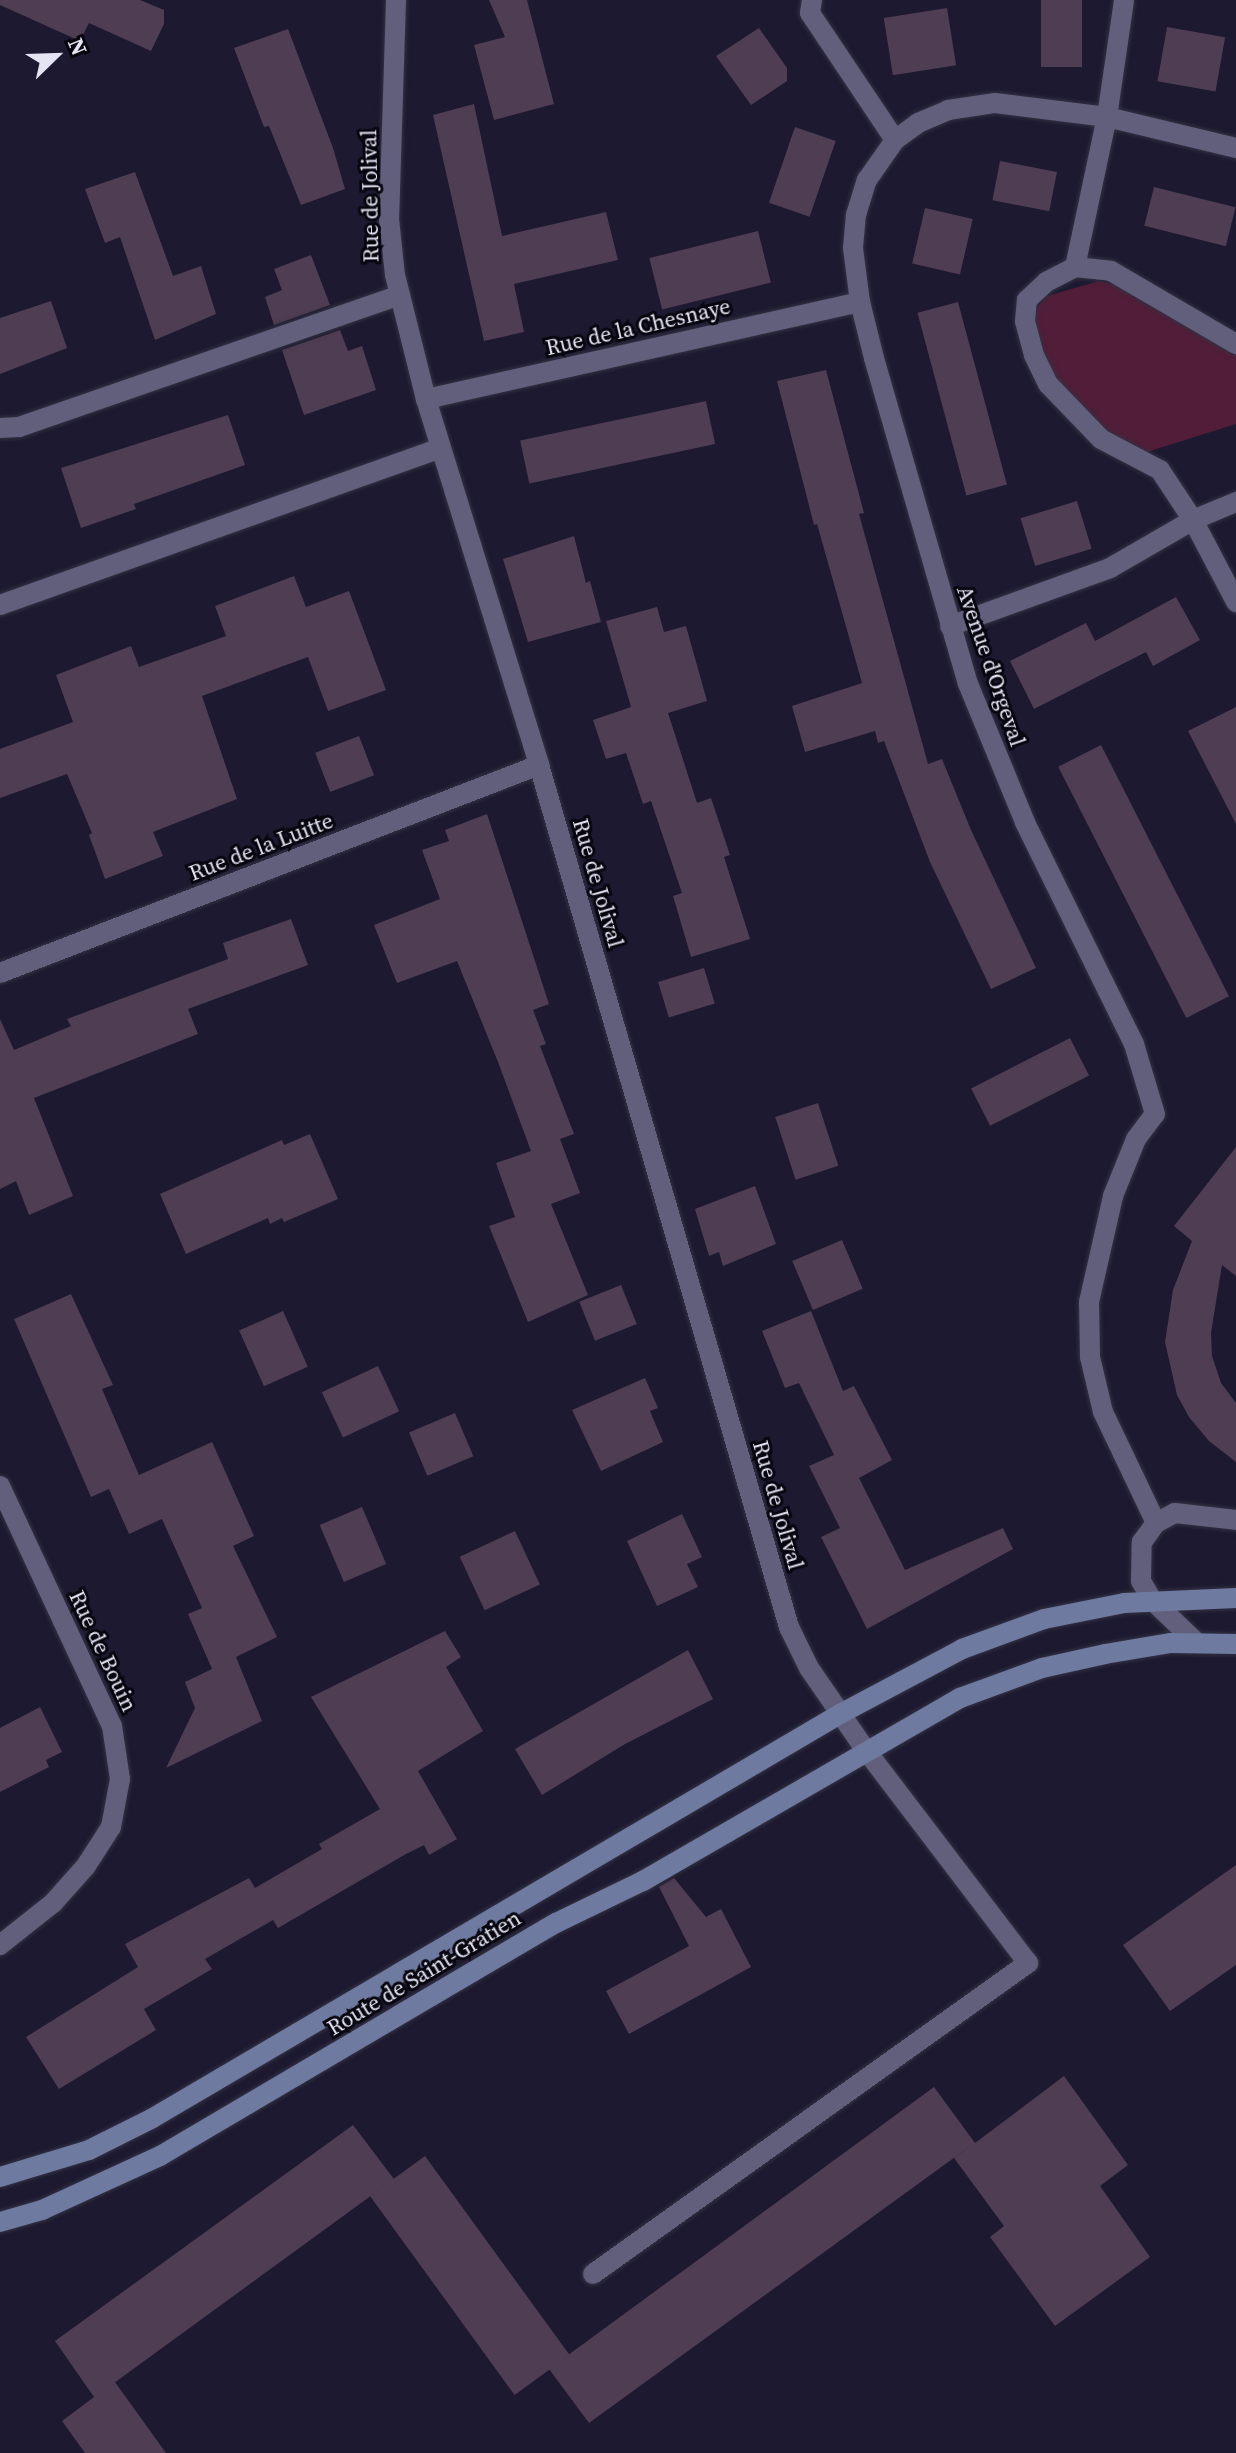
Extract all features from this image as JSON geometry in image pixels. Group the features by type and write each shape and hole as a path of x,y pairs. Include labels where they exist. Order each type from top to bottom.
{"main road":[{"name":"Route de Saint-Gratien","path":"0,2177 89,2150 151,2119 840,1714 962,1649 1044,1619 1152,1600 1236,1598"},
{"name":"Route de Saint-Gratien","path":"0,2222 42,2210 160,2156 556,1923 643,1881 926,1716 999,1681 1105,1654 1197,1643 1236,1644"}],"street":[{"name":"Rue de Jolival","path":"396,0 389,219 400,295 426,399 539,765 789,1627 805,1661 867,1752 1028,1963 593,2274"},
{"path":"812,0 810,13 895,140"},
{"path":"1075,267 1107,117 1124,0"},
{"name":"Avenue d'Orgeval","path":"1156,1523 1103,1412 1090,1357 1089,1302 1113,1196 1136,1139 1155,1114 1134,1044 1025,822 985,732 950,626 860,302 853,248 856,215 867,180 895,140 918,123 948,110 995,103 1107,117 1236,148"},
{"path":"1236,344 1111,271 1075,267 1046,282 1027,300 1025,321 1034,355 1048,384 1101,439 1160,470 1193,520 1236,602"},
{"path":"0,428 19,427 400,295"},
{"name":"Rue de la Chesnaye","path":"426,399 860,302"},
{"path":"0,605 441,448"},
{"path":"950,626 1110,568 1193,520 1236,502"},
{"name":"Rue de la Luitte","path":"0,973 539,765"},
{"name":"Rue de Bouin","path":"0,1486 112,1726 120,1779 111,1827 86,1866 53,1903 0,1945"},
{"path":"1197,1643 1152,1600 1141,1581 1142,1542 1156,1523 1175,1513 1236,1520"}],"shaded area":[{"path":"1099,281 1125,287 1236,353 1236,424 1147,452 1106,430 1078,405 1053,373 1039,342 1033,312 1047,296"}],"building":[{"path":"0,0 140,0 164,10 164,24 151,51 89,23 80,41 0,5"},
{"path":"489,0 527,0 554,104 494,120 474,45 505,37"},
{"path":"1041,0 1082,0 1082,67 1041,67"},
{"path":"947,8 956,65 893,75 884,18"},
{"path":"1167,27 1225,37 1216,91 1157,81"},
{"path":"759,28 787,68 787,81 751,105 716,56"},
{"path":"288,29 333,148 345,189 301,205 269,126 264,127 234,48"},
{"path":"474,104 502,236 606,212 618,260 514,284 524,332 484,341 433,115"},
{"path":"795,127 836,141 810,217 769,203"},
{"path":"1000,161 1057,172 1049,211 992,200"},
{"path":"135,172 173,276 201,266 216,314 155,340 120,237 105,243 85,189"},
{"path":"1154,187 1236,207 1226,246 1144,226"},
{"path":"925,208 973,219 960,275 912,264"},
{"path":"758,231 771,282 662,310 649,258"},
{"path":"311,255 330,305 274,325 265,297 282,290 274,269"},
{"path":"51,301 67,348 0,374 0,318"},
{"path":"958,302 1007,485 966,495 917,313"},
{"path":"340,330 348,351 362,346 376,390 304,415 282,350"},
{"path":"826,370 864,513 859,514 928,764 942,759 971,830 1036,968 991,989 930,862 884,741 878,743 875,731 805,752 792,706 862,683 817,524 814,525 777,381"},
{"path":"706,401 715,444 529,484 520,441"},
{"path":"228,415 245,465 134,504 136,509 81,528 61,468"},
{"path":"1077,501 1092,549 1035,566 1021,518"},
{"path":"574,536 586,583 590,581 601,622 528,642 503,559"},
{"path":"294,576 306,607 349,591 386,690 328,711 308,657 202,696 237,799 153,832 163,856 105,879 89,835 92,833 67,774 0,798 0,749 73,722 56,675 131,646 139,667 226,636 215,606"},
{"path":"1176,597 1200,640 1153,666 1146,652 1034,709 1010,661 1086,623 1095,641"},
{"path":"657,607 664,632 686,626 707,701 668,713 697,803 711,798 730,855 724,857 750,939 691,957 673,896 682,893 651,801 643,804 626,753 606,759 593,720 631,707 606,621"},
{"path":"1236,707 1236,824 1188,731"},
{"path":"359,736 374,775 330,792 315,753"},
{"path":"1101,745 1229,996 1186,1018 1058,767"},
{"path":"487,814 549,1004 533,1010 546,1044 540,1046 574,1134 560,1139 580,1193 551,1204 588,1295 528,1322 489,1226 515,1217 496,1163 531,1151 498,1062 457,961 397,983 374,925 440,899 422,850 449,841 445,830"},
{"path":"291,919 308,965 188,1009 198,1034 34,1098 73,1196 29,1215 16,1181 0,1189 0,1019 14,1050 71,1026 67,1019 228,959 223,943"},
{"path":"704,968 715,1003 669,1017 658,982"},
{"path":"1070,1038 1089,1075 990,1126 971,1088"},
{"path":"818,1103 838,1166 796,1180 775,1117"},
{"path":"310,1134 338,1199 284,1222 282,1218 270,1224 268,1218 186,1254 160,1194 282,1140 284,1145"},
{"path":"1236,1147 1236,1276 1222,1265 1211,1333 1212,1356 1221,1383 1236,1403 1236,1462 1209,1441 1189,1417 1177,1395 1165,1342 1173,1290 1192,1241 1174,1226"},
{"path":"755,1186 776,1244 723,1266 719,1252 709,1256 695,1209"},
{"path":"842,1240 863,1289 813,1310 792,1261"},
{"path":"621,1285 637,1324 595,1341 579,1302"},
{"path":"71,1294 113,1385 102,1389 139,1475 212,1442 254,1536 233,1546 277,1637 236,1657 262,1721 166,1768 195,1708 185,1682 212,1669 188,1614 202,1608 162,1519 129,1534 109,1489 91,1497 14,1319"},
{"path":"283,1311 308,1367 264,1386 239,1331"},
{"path":"811,1311 843,1391 854,1386 892,1460 859,1478 905,1570 1003,1528 1013,1549 867,1629 821,1537 840,1528 809,1466 834,1455 799,1383 785,1388 762,1331"},
{"path":"378,1366 399,1411 343,1438 322,1392"},
{"path":"645,1378 658,1408 650,1411 663,1442 601,1471 572,1410"},
{"path":"455,1413 473,1456 427,1476 409,1433"},
{"path":"362,1507 386,1564 344,1582 320,1525"},
{"path":"682,1514 702,1557 687,1564 698,1587 657,1606 627,1541"},
{"path":"515,1531 540,1584 485,1610 460,1557"},
{"path":"445,1631 461,1657 446,1667 483,1731 418,1771 457,1839 429,1855 424,1845 278,1928 273,1920 205,1959 212,1969 144,2009 156,2030 59,2089 26,2037 138,1967 125,1944 249,1878 255,1888 322,1849 319,1844 380,1809 311,1697"},
{"path":"688,1650 713,1699 625,1744 542,1795 515,1749"},
{"path":"40,1707 62,1752 46,1760 49,1767 0,1792 0,1728"},
{"path":"1236,1865 1236,1965 1170,2011 1123,1945"},
{"path":"674,1878 706,1917 721,1909 751,1967 629,2034 606,1991 689,1946 659,1887"},
{"path":"1064,2076 1128,2165 1100,2186 1150,2257 1055,2326 990,2237 1004,2226 954,2158 973,2144 589,2423 549,2369 934,2087 975,2143"},
{"path":"353,2125 394,2179 115,2382 166,2453 85,2453 62,2421 94,2397 55,2341"},
{"path":"425,2156 570,2355 515,2395 370,2196"}]}
